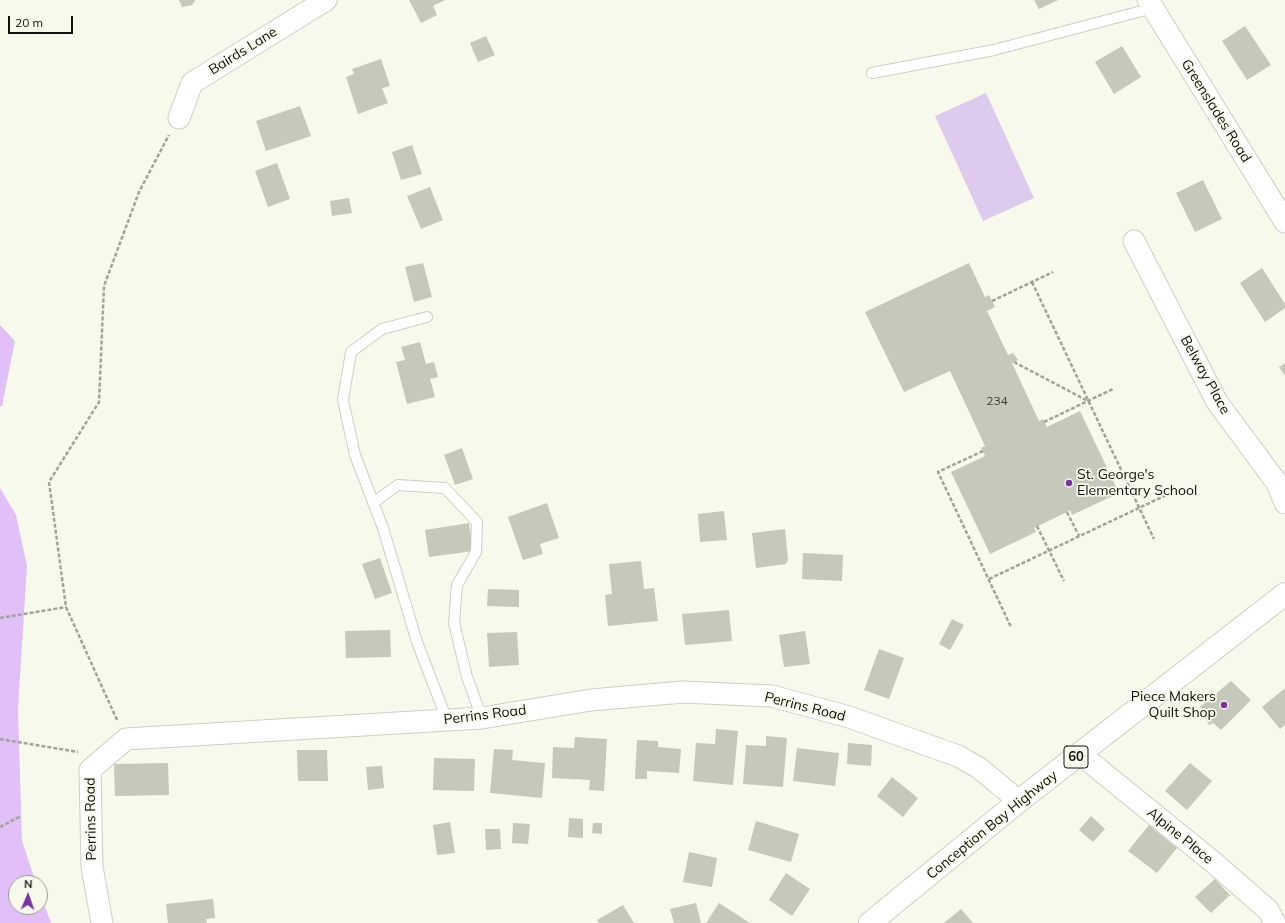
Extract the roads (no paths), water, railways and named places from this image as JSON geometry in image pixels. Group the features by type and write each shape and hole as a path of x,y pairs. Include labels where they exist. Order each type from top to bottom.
{"main road":[{"name":"Conception Bay Highway","path":"870,923 1019,802 1285,594"}],"street":[{"name":"Bairds Lane","path":"179,118 192,83 326,0"},
{"name":"Greenslades Road","path":"1151,4 1285,222"},
{"name":"Belway Place","path":"1134,241 1217,402 1277,483 1285,503"},
{"name":"Perrins Road","path":"102,923 92,868 90,770 126,739 482,718 591,700 683,692 772,696 849,717 958,756 979,768 1019,802"},
{"name":"Alpine Place","path":"1080,754 1268,910 1275,923"}],"lane":[{"path":"872,73 952,56 994,50 1151,4"},
{"path":"428,317 382,329 351,352 343,400 355,455 383,528 417,642 448,720"},
{"path":"373,503 398,484 445,488 477,522 476,552 457,585 454,623 466,677 482,718"}],"place":[{"name":"St. George's Elementary School","path":"1069,483"},
{"name":"Piece Makers Quilt Shop","path":"1224,705"}]}
